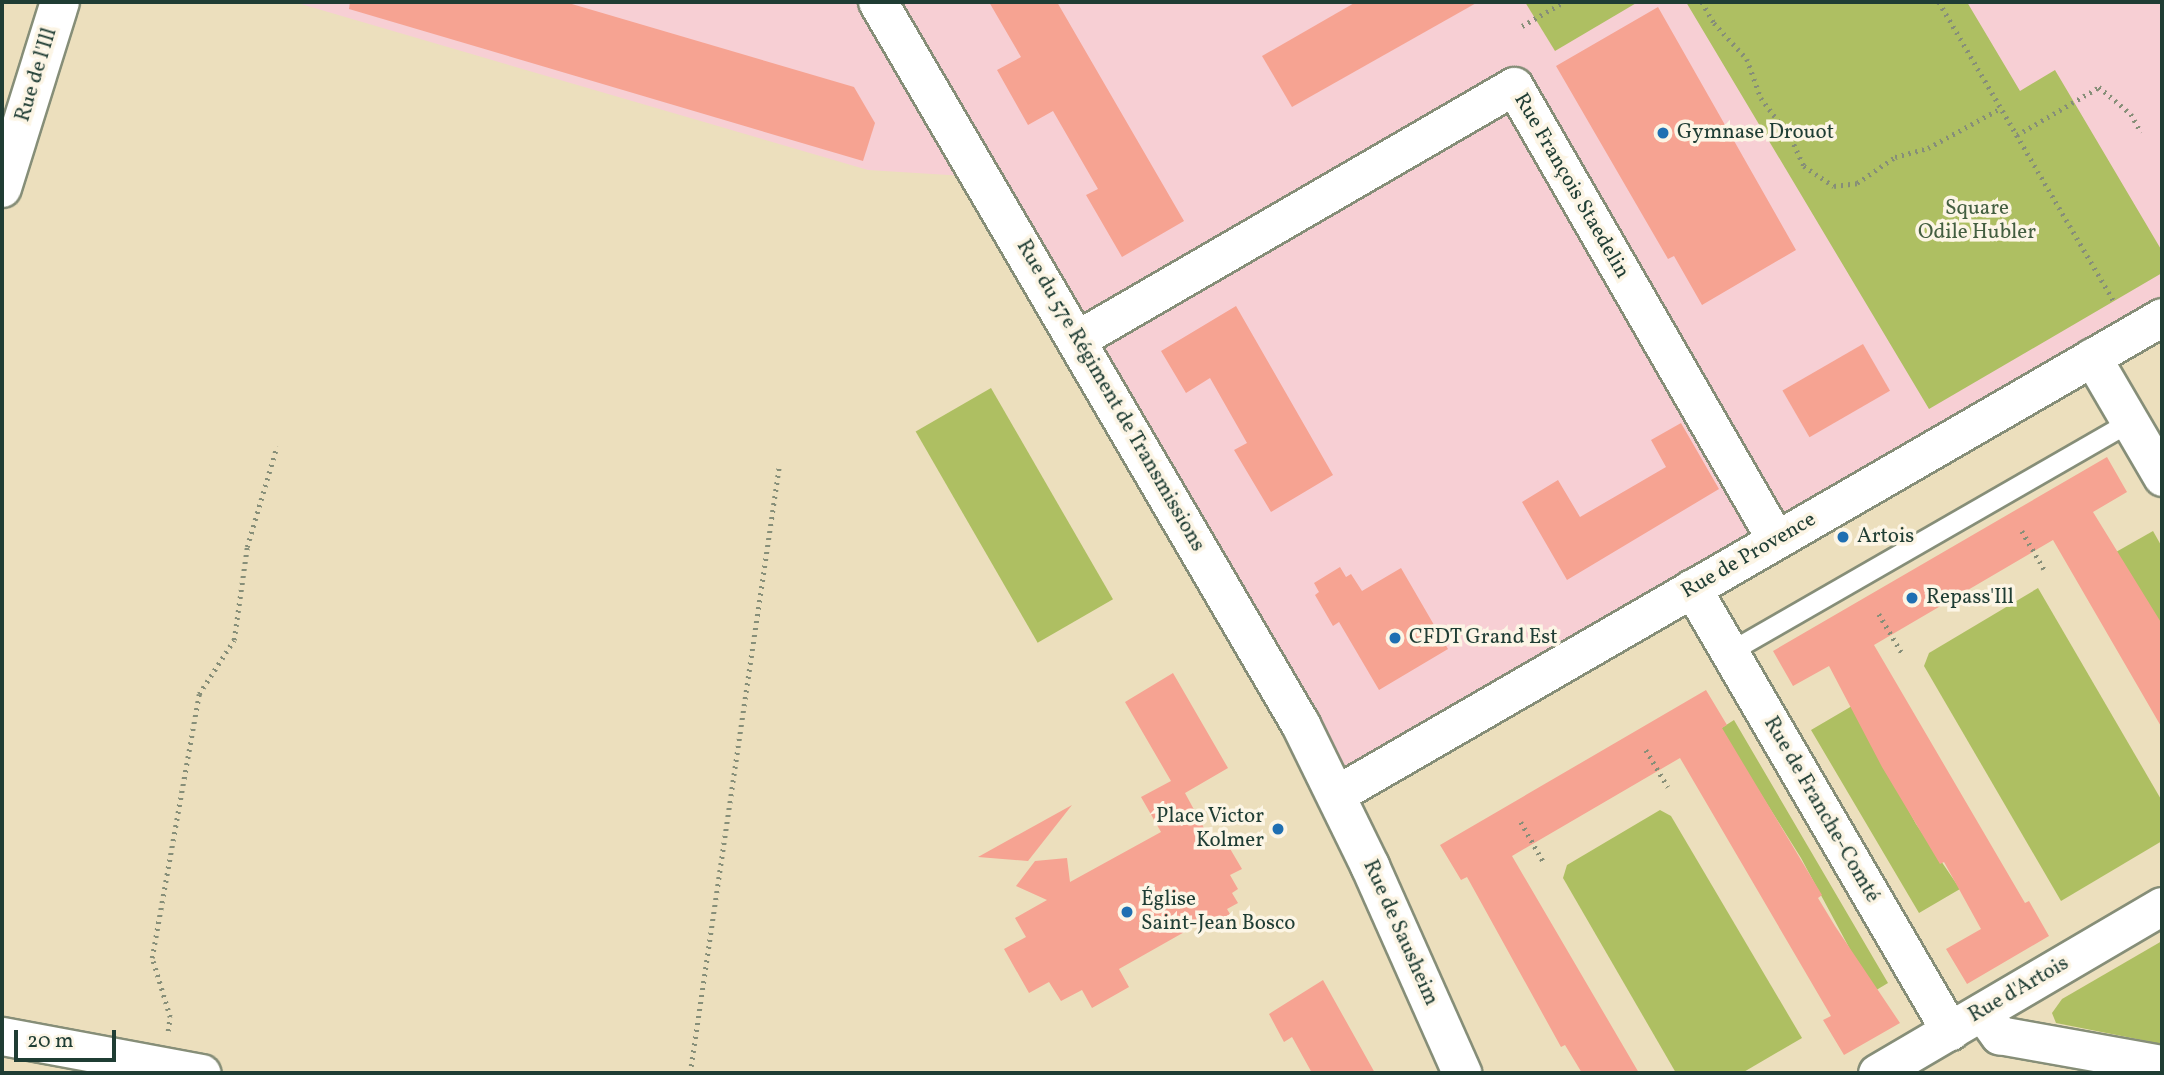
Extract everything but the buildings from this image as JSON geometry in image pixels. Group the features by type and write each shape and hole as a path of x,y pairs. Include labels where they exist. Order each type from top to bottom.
{"main road":[{"name":"Rue de l'Ill","path":"2,188 60,2"},
{"name":"Rue du 57e Régiment de Transmissions","path":"878,2 1301,725 1335,795"},
{"name":"Rue de Sausheim","path":"1335,795 1462,1073"}],"street":[{"name":"Rue François Staedelin","path":"1076,340 1514,86 1776,540"},
{"name":"Rue de Provence","path":"1335,795 2162,317"},
{"path":"2092,357 2162,477"},
{"name":"Rue de Franche-Comté","path":"1692,589 1950,1031"},
{"name":"Rue d'Artois","path":"1877,1073 2162,906"},
{"path":"1982,1012 1999,1035 2162,1063"},
{"path":"2,1037 202,1073"}],"lane":[{"path":"1729,652 2130,421"}],"path":[{"path":"1522,26 1564,2"},
{"path":"1702,2 1714,23 1747,59 1761,98 1791,138 1804,166 1834,186 1857,183 1895,157 1928,148 2001,108"},
{"path":"1939,2 2114,301"},
{"path":"2017,135 2099,86 2131,114 2141,132"},
{"path":"163,1066 170,1017 152,958 199,694 234,640 247,547 277,446"},
{"path":"690,1073 779,467"},
{"path":"2022,531 2044,569"},
{"path":"1879,614 1902,653"},
{"path":"1646,750 1668,787"},
{"path":"1521,822 1543,861"}],"shaded area":[{"path":"294,2 2162,2 2162,297 1340,770 997,178 868,170"}],"green space":[{"path":"1525,2 1638,2 1555,51"},
{"name":"Square Odile Hubler","path":"1686,2 1967,2 2020,91 2055,70 2162,251 2162,273 1929,409"},
{"path":"991,388 1113,599 1038,643 916,432"},
{"path":"2153,531 2162,547 2162,626 2116,552"},
{"path":"2038,588 2162,801 2162,841 2061,901 1924,666 1929,653"},
{"path":"1852,706 1916,824 1960,889 1919,913 1811,730"},
{"path":"1734,720 1888,983 1873,992 1801,858 1720,729"},
{"path":"1660,810 1671,816 1802,1038 1742,1073 1676,1073 1563,878 1567,865"},
{"path":"2162,941 2162,1044 2056,1023 2052,1013 2062,999"}],"place":[{"name":"Gymnase Drouot","path":"1663,133"},
{"name":"Artois","path":"1843,537"},
{"name":"Repass'Ill","path":"1912,598"},
{"name":"CFDT Grand Est","path":"1395,638"},
{"name":"Place Victor Kolmer","path":"1278,829"},
{"name":"Église Saint-Jean Bosco","path":"1127,912"}]}
